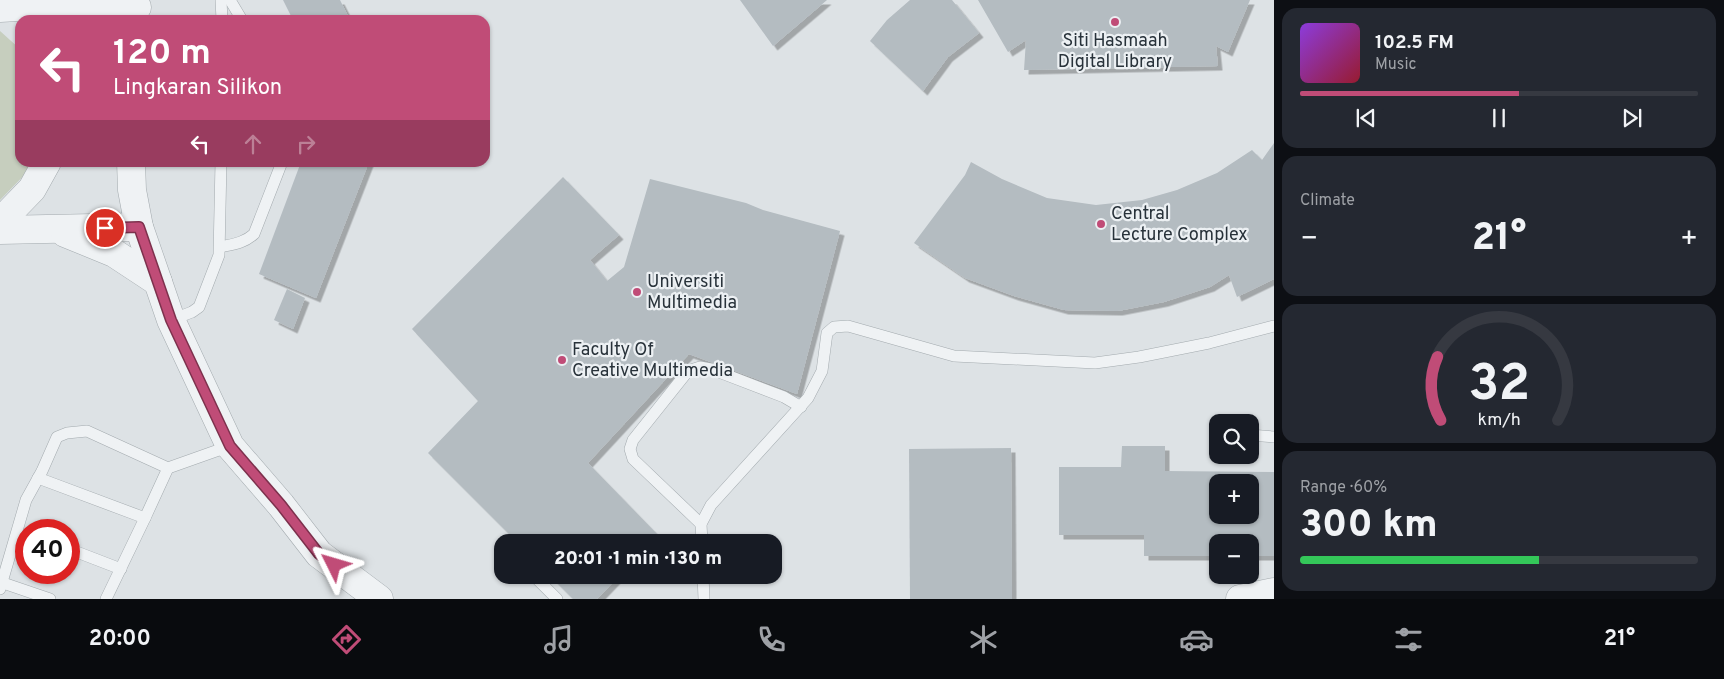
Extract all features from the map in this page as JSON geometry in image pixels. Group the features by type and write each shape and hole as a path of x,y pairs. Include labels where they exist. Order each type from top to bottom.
{"street":[{"path":"9,12 77,2 137,9"},
{"path":"0,222 32,189 44,167"},
{"path":"131,167 132,190 139,227 171,320 230,446 281,505 319,554 379,599"},
{"path":"0,230 139,227"},
{"path":"54,229 114,253 158,282"},
{"path":"1240,599 1274,592"}],"lane":[{"path":"221,0 222,15"},
{"path":"230,0 239,15"},
{"path":"171,320 192,312 199,307 219,255 221,167"},
{"path":"220,247 241,243 248,240 254,234 280,167"},
{"path":"702,534 701,524 711,505 808,398 822,371 827,332 834,327 848,326 954,356 1095,363 1166,352 1274,326"},
{"path":"701,524 633,459 630,449 633,440 688,371 700,367 711,369 784,397 801,407"},
{"path":"23,519 26,500 57,437 67,432 87,431 168,468 230,446"},
{"path":"1259,436 1274,437"},
{"path":"106,599 168,468"},
{"path":"38,478 145,518"},
{"path":"15,546 1,584 50,599"},
{"path":"80,553 121,570"},
{"path":"542,584 558,599"},
{"path":"703,584 704,599"}],"green space":[{"path":"0,31 15,44 15,167 32,167 0,200"}],"building":[{"path":"283,0 340,0 348,15 290,15"},
{"path":"740,0 827,0 773,46"},
{"path":"910,0 952,0 979,33 948,57 923,91 870,41 887,20"},
{"name":"Siti Hasmaah Digital Library","path":"978,0 1250,0 1228,52 1216,46 1218,66 1024,70 1026,40 1008,52"},
{"name":"Central Lecture Complex","path":"1274,143 1274,279 1237,297 1229,275 1210,287 1164,302 1118,311 1064,310 1014,296 965,278 914,243 965,175 971,162 1002,179 1047,198 1096,205 1142,200 1177,190 1217,173 1252,150 1262,160"},
{"path":"299,167 367,167 316,298 259,274"},
{"name":"Faculty Of Creative Multimedia","path":"563,177 619,235 590,260 607,281 624,267 650,179 746,203 763,210 840,231 797,394 689,354 588,463 657,534 509,534 428,453 478,401 412,329"},
{"path":"287,289 305,298 293,329 274,320"},
{"path":"1122,446 1165,446 1165,471 1274,472 1274,556 1259,556 1259,534 1209,534 1209,556 1144,556 1144,535 1059,535 1059,467 1121,467"},
{"path":"1011,448 1012,599 910,599 909,449"},
{"path":"558,584 611,584 597,599 573,599"}],"place":[{"name":"Siti Hasmaah Digital Library","path":"1115,22"},
{"name":"Central Lecture Complex","path":"1101,224"},
{"name":"Universiti Multimedia","path":"637,292"},
{"name":"Faculty Of Creative Multimedia","path":"562,360"}],"route":[{"path":"105,228 139,227 171,320 230,446 281,505 319,554 334,565"}]}
